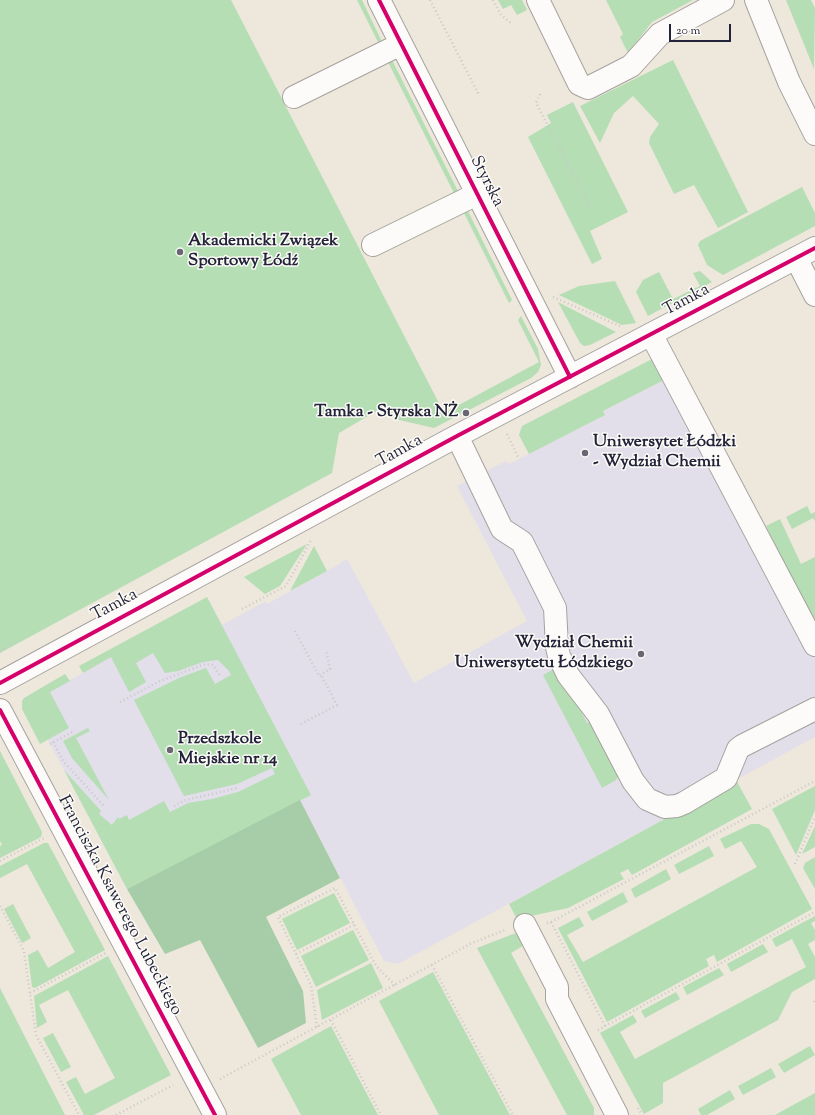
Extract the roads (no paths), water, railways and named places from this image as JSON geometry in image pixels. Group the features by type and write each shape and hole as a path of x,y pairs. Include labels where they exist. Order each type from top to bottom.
{"street":[{"name":"Styrska","path":"379,0 570,377"},
{"path":"538,0 579,84 588,88 631,66 660,34 723,0"},
{"path":"756,0 789,82 815,134"},
{"path":"294,97 401,44"},
{"path":"373,245 477,194"},
{"name":"Tamka","path":"0,683 457,436 815,248"},
{"path":"796,258 815,295"},
{"path":"651,334 815,645"},
{"path":"457,436 502,529 522,542 555,608 557,647 559,656 568,675 598,714 633,781 647,799 666,807 677,806 684,803 726,778 738,750 742,746 815,709"},
{"name":"Franciszka Ksawerego Lubeckiego","path":"0,710 214,1115"},
{"path":"525,925 557,987 557,999 617,1115"}],"place":[{"name":"Akademicki Związek Sportowy Łódź","path":"180,252"},
{"name":"Tamka - Styrska NŻ","path":"466,413"},
{"name":"Uniwersytet Łódzki - Wydział Chemii","path":"585,453"},
{"name":"Wydział Chemii Uniwersytetu Łódzkiego","path":"641,654"},
{"name":"Przedszkole Miejskie nr 14","path":"170,750"}]}
